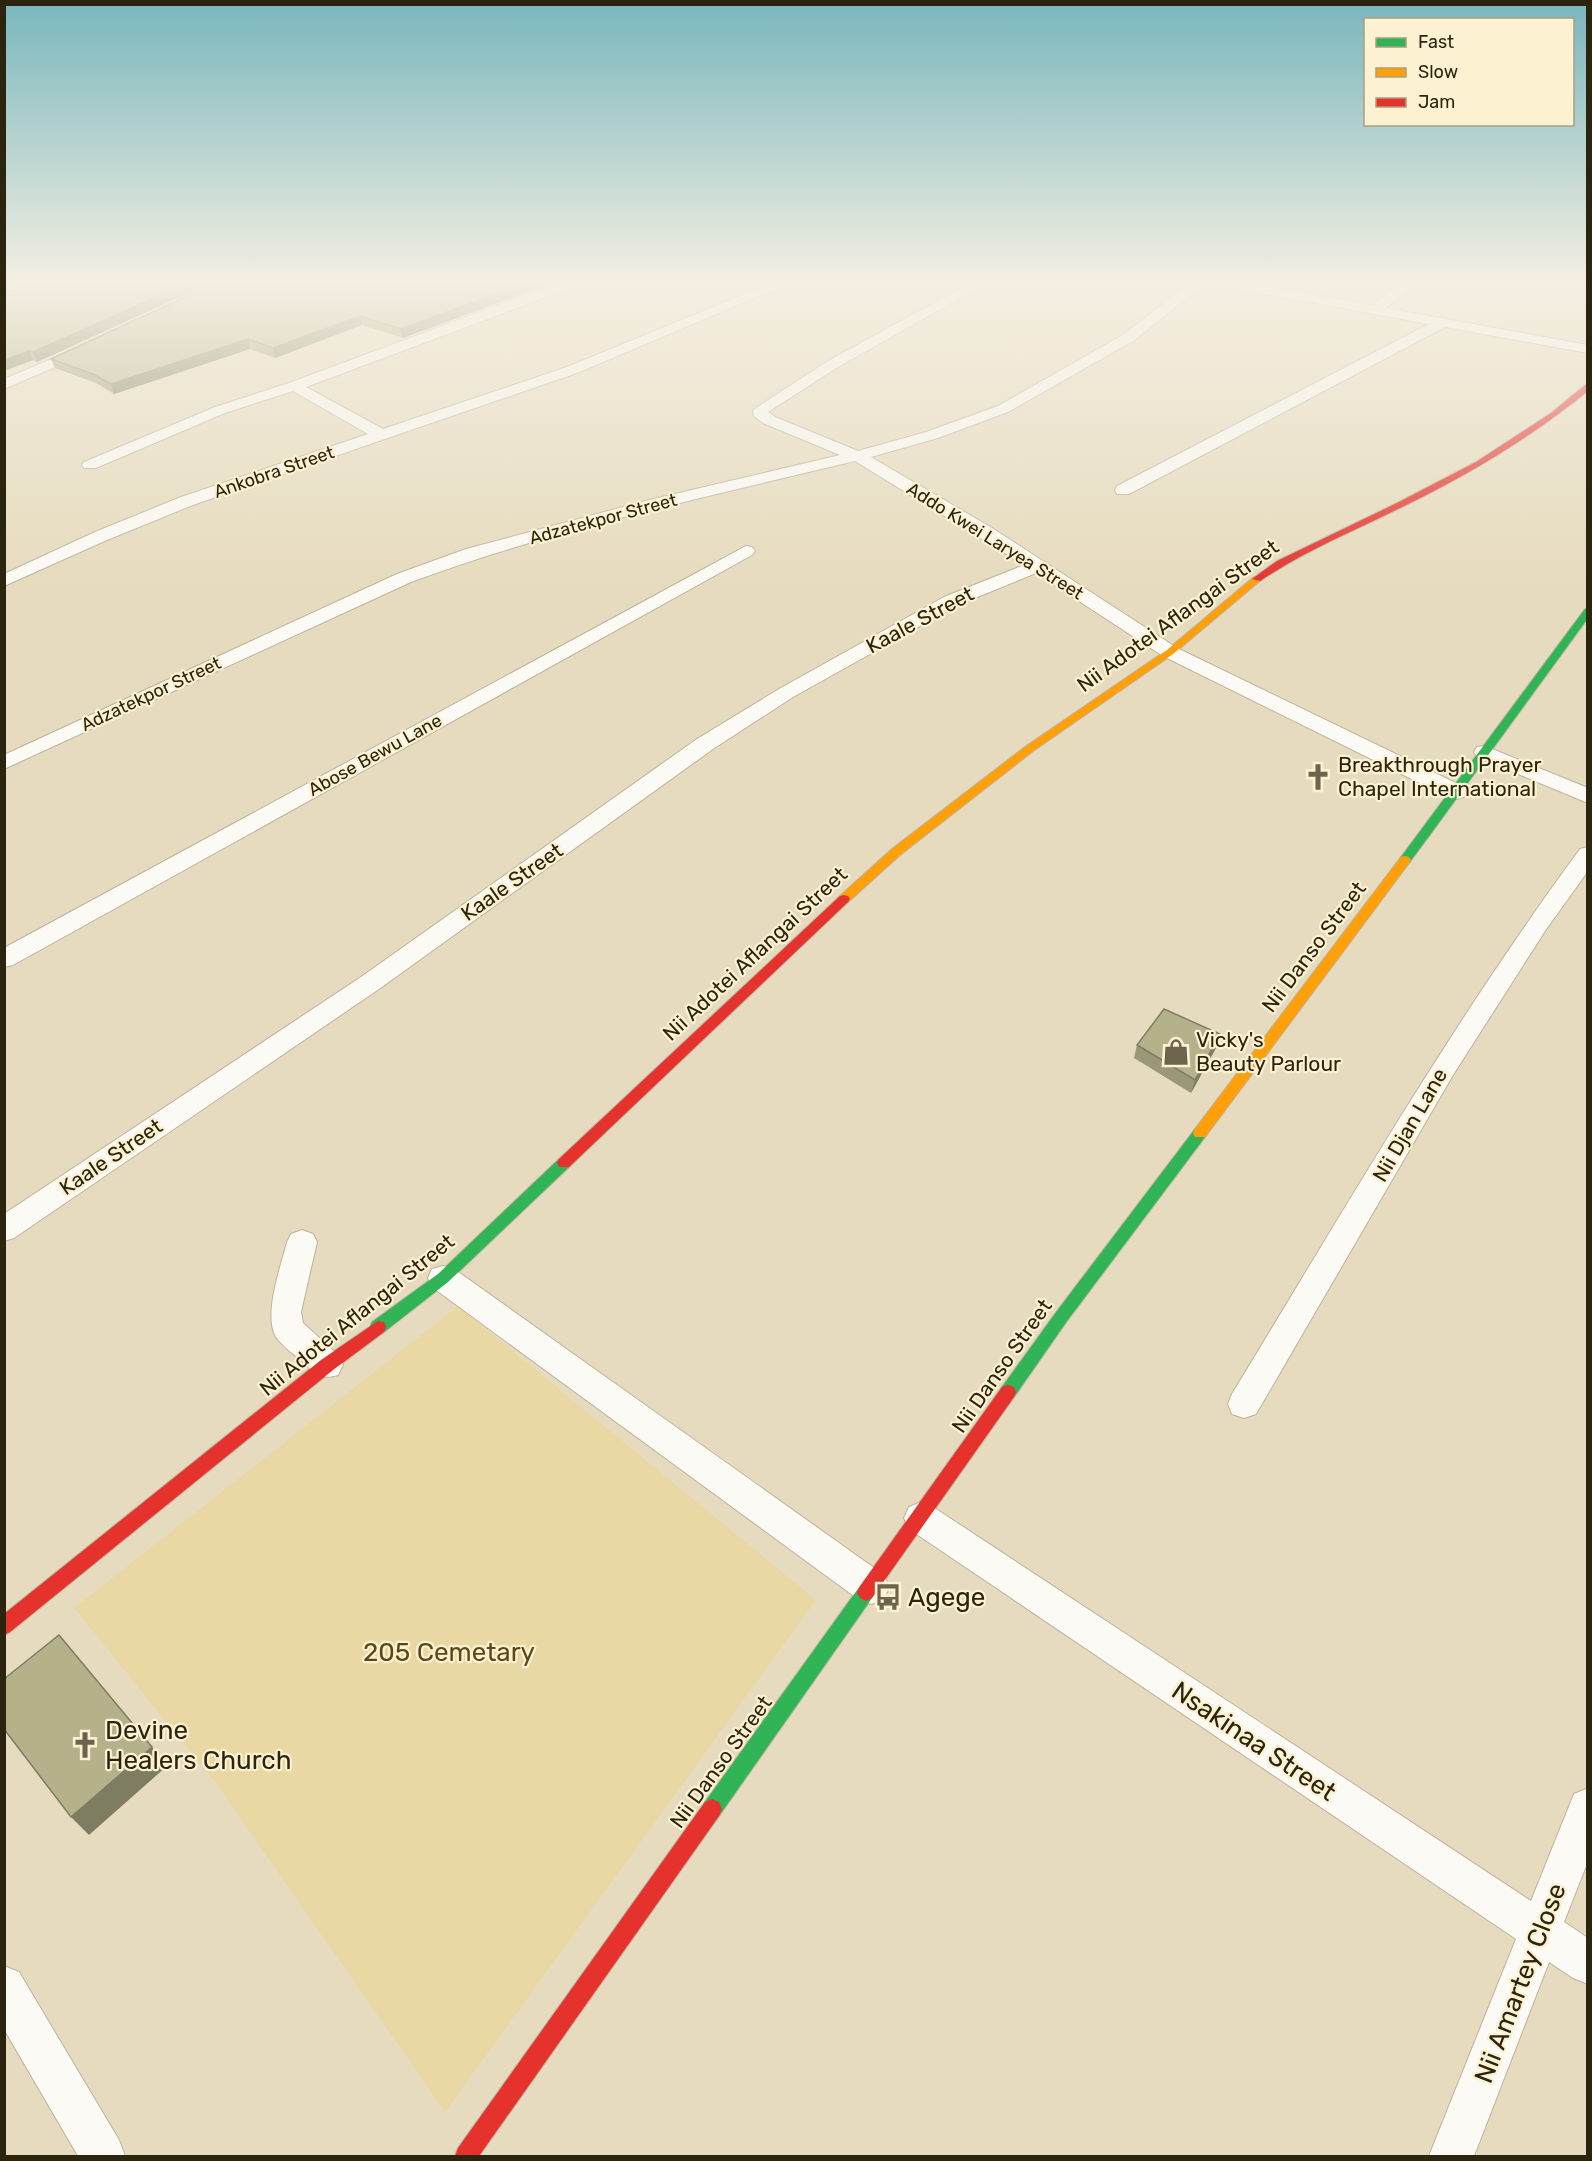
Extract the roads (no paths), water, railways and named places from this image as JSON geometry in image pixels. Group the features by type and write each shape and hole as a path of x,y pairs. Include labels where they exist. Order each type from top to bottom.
{"street":[{"path":"90,465 220,410 300,384"},
{"name":"Ankobra Street","path":"4,581 101,536 187,501 532,384"},
{"name":"Addo Kwei Laryea Street","path":"802,384 761,410 760,413 769,420 857,456 986,532 1170,652 1456,792"},
{"name":"Adzatekpor Street","path":"4,763 404,578 453,561 655,504 857,456 932,435 1003,409 1047,384"},
{"path":"1123,490 1326,384"},
{"path":"294,386 382,435"},
{"name":"Nii Adotei Aflangai Street","path":"4,1626 327,1365 443,1278 764,973 896,852 1029,749 1170,652 1251,583 1280,563 1461,472 1510,444 1565,407 1587,387"},
{"name":"Abose Bewu Lane","path":"4,959 747,551"},
{"name":"Kaale Street","path":"4,1230 370,983 705,744 786,693 951,601 1037,566"},
{"name":"Nii Danso Street","path":"466,2157 1062,1316 1456,792 1541,670 1587,611"},
{"path":"1485,752 1587,796"},
{"name":"Nii Djan Lane","path":"1244,1404 1444,1068 1536,926 1587,854"},
{"path":"302,1242 286,1312 288,1329 327,1365"},
{"path":"443,1278 871,1587"},
{"name":"Nsakinaa Street","path":"921,1518 1587,1963"},
{"name":"Nii Amartey Close","path":"1452,2157 1587,1808"},
{"path":"4,1987 103,2157"}],"place":[{"name":"Breakthrough Prayer Chapel International","path":"1318,777"},
{"name":"Vicky's Beauty Parlour","path":"1176,1052"},
{"name":"Agege","path":"888,1597"},
{"name":"Devine Healers Church","path":"85,1745"}],"park label":[{"name":"205 Cemetary","path":"449,1652"}]}
